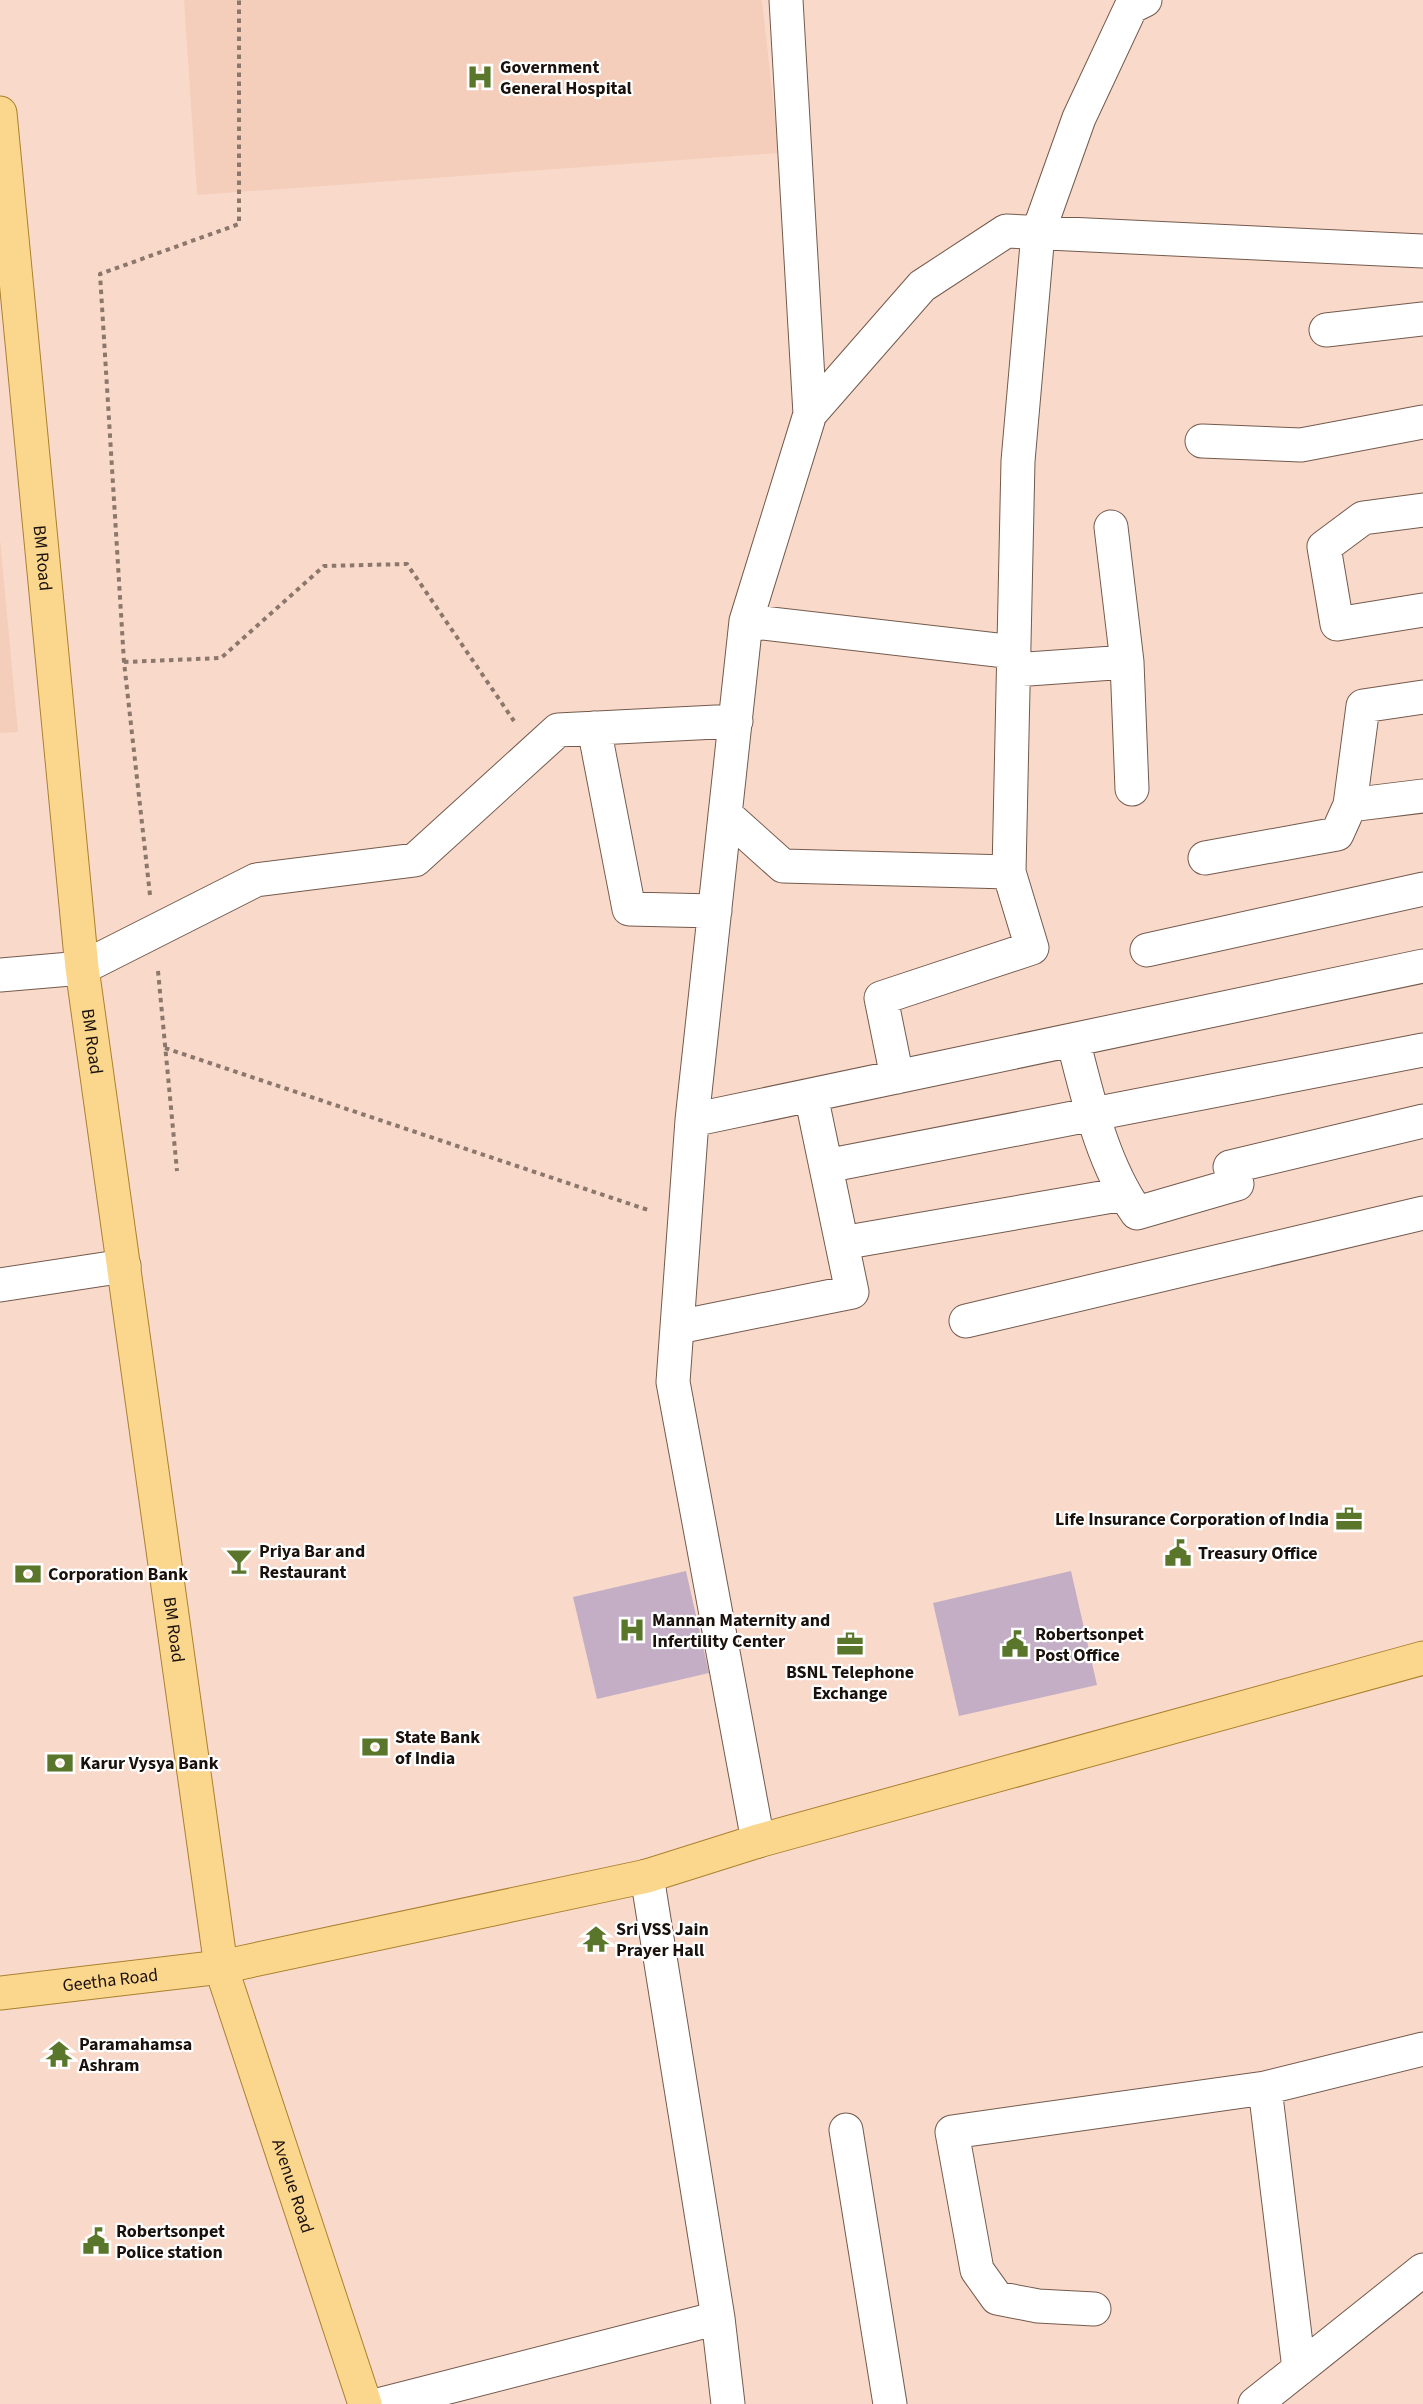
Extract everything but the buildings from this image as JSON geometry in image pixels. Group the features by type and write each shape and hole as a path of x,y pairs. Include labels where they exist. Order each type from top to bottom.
{"main road":[{"name":"BM Road","path":"0,113 82,968 221,1967"},
{"name":"Geetha Road","path":"0,1993 221,1967 647,1876 758,1841 1423,1658"},
{"name":"Avenue Road","path":"221,1967 365,2404"}],"street":[{"path":"758,1841 674,1382 692,1120 747,621 810,414 786,0"},
{"path":"897,1077 881,998 1032,948 1009,872 1018,461 1038,233 1079,118 1131,7 1145,0"},
{"path":"810,414 922,286 1006,231 1423,251"},
{"path":"1326,330 1423,319"},
{"path":"1202,441 1301,445 1423,422"},
{"path":"1423,510 1363,518 1324,547 1337,624 1423,610"},
{"path":"1111,527 1127,662 1132,789"},
{"path":"747,621 1014,661 1127,662"},
{"path":"1206,858 1337,834 1350,805 1363,706 1423,697"},
{"path":"0,975 82,968 256,880 415,860 558,730 736,721"},
{"path":"594,728 629,909 715,911"},
{"path":"1350,805 1423,796"},
{"path":"725,814 783,866 1009,872"},
{"path":"1147,950 1423,890"},
{"path":"692,1120 1423,966"},
{"path":"1073,1040 1092,1114 1124,1194 1137,1213 1237,1184 1230,1167 1423,1121"},
{"path":"826,1166 1423,1050"},
{"path":"678,1327 852,1292 811,1095"},
{"path":"842,1243 1124,1194"},
{"path":"966,1321 1423,1213"},
{"path":"0,1285 124,1266"},
{"path":"647,1876 718,2318 728,2404"},
{"path":"1094,2309 1038,2306 997,2298 977,2270 952,2132 1266,2088 1423,2049"},
{"path":"1266,2088 1299,2369"},
{"path":"846,2130 890,2404"},
{"path":"1256,2404 1423,2270"},
{"path":"382,2404 718,2318"}],"path":[{"path":"177,1170 154,932 124,662 100,274 239,224 239,0"},
{"path":"124,662 221,658 324,566 407,564 535,751"},
{"path":"165,1047 685,1222"}],"shaded area":[{"name":"Government General Hospital","path":"184,0 762,0 779,153 197,195"},
{"path":"0,539 18,732 0,733"}],"place":[{"name":"Government General Hospital","path":"480,77"},
{"name":"Life Insurance Corporation of India","path":"1349,1519"},
{"name":"Treasury Office","path":"1178,1553"},
{"name":"Priya Bar and Restaurant","path":"239,1561"},
{"name":"Corporation Bank","path":"28,1574"},
{"name":"Mannan Maternity and Infertility Center","path":"632,1630"},
{"name":"BSNL Telephone Exchange","path":"850,1644"},
{"name":"Robertsonpet Post Office","path":"1015,1644"},
{"name":"State Bank of India","path":"375,1747"},
{"name":"Karur Vysya Bank","path":"60,1763"},
{"name":"Sri VSS Jain Prayer Hall","path":"596,1939"},
{"name":"Paramahamsa Ashram","path":"59,2054"},
{"name":"Robertsonpet Police station","path":"96,2241"}]}
